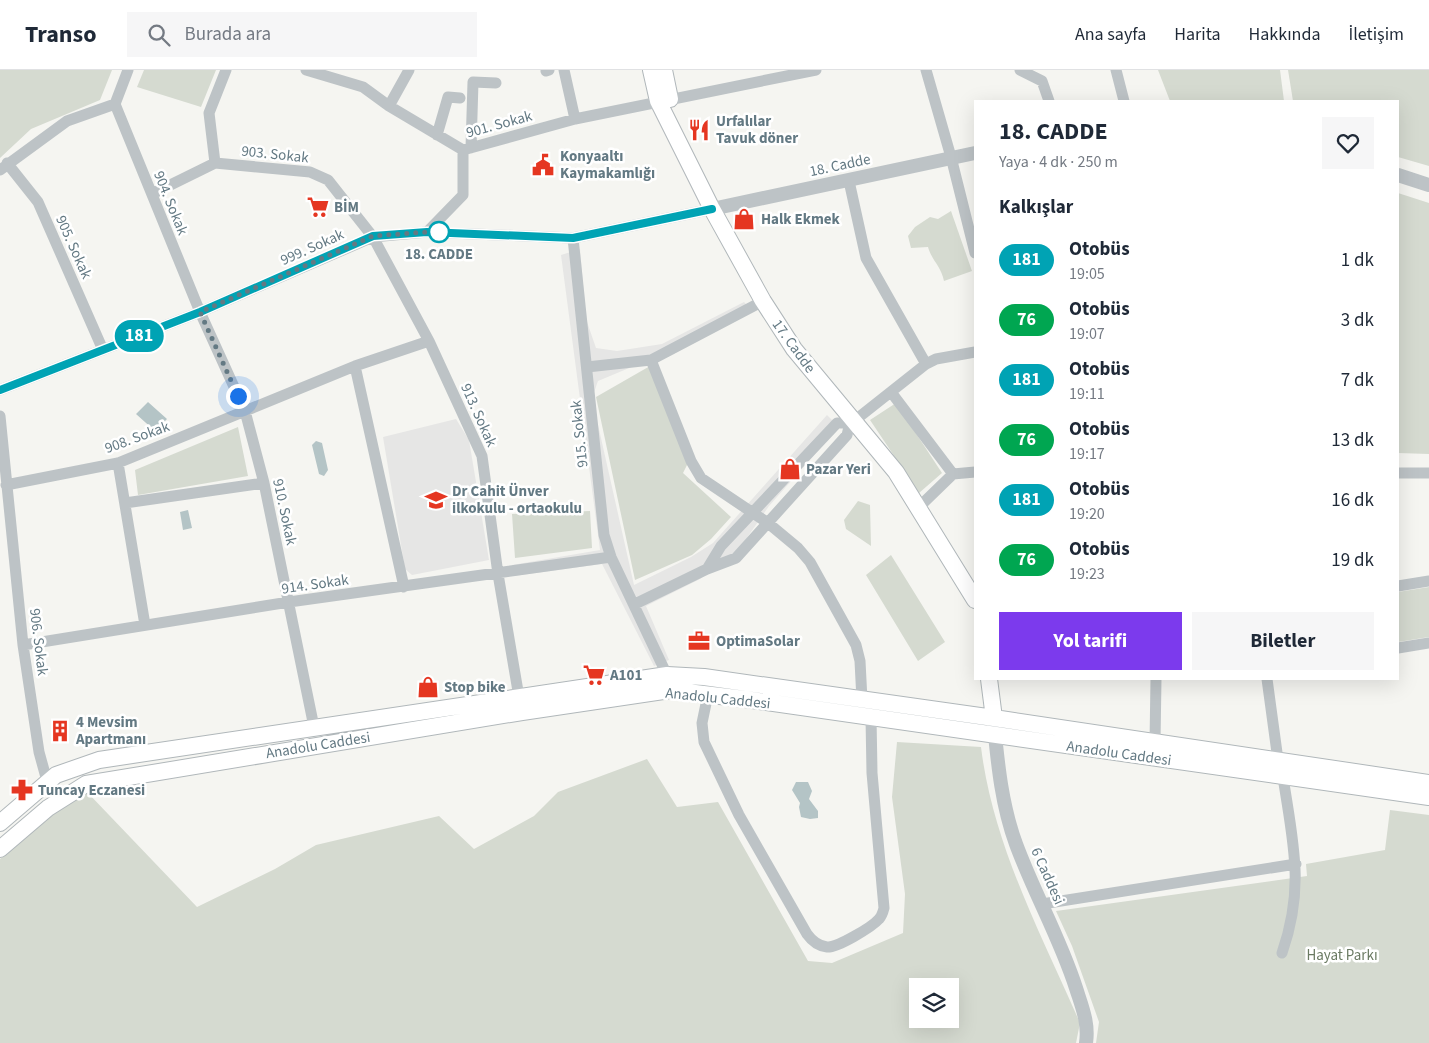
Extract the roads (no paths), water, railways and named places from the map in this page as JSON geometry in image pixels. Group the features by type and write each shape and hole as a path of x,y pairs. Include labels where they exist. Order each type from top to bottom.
{"main road":[{"name":"17. Cadde","path":"651,70 712,209 763,301 794,350 852,422 896,472 974,598"},
{"path":"664,70 664,100"},
{"name":"Anadolu Caddesi","path":"0,849 48,808 86,784 521,704 667,674 704,677 994,718 1429,783"},
{"path":"989,680 994,718"},
{"name":"Anadolu Caddesi","path":"0,823 56,775 99,760 314,727 670,690 1429,797"}],"street":[{"path":"3,166 67,121 115,104 128,70"},
{"path":"152,194 215,163 210,113 226,70"},
{"name":"901. Sokak","path":"306,70 363,87 389,106 437,135 467,149 576,119 816,70"},
{"path":"389,106 408,70"},
{"path":"564,70 576,119"},
{"path":"926,70 951,157 974,249"},
{"path":"1020,70 1042,81 1049,100"},
{"path":"1116,70 1124,100"},
{"path":"427,232 462,195 473,82 496,83"},
{"path":"437,135 448,97 460,98"},
{"name":"904. Sokak","path":"115,104 200,312"},
{"name":"18. Cadde","path":"712,209 974,153"},
{"name":"903. Sokak","path":"215,163 310,172 328,180 373,236"},
{"name":"905. Sokak","path":"3,166 38,202 103,350"},
{"path":"1399,175 1429,185"},
{"path":"849,181 866,258 926,364"},
{"name":"999. Sokak","path":"0,390 200,312 373,236 427,232 573,238 712,209"},
{"name":"913. Sokak","path":"373,236 429,341 482,456 498,574 521,704"},
{"name":"915. Sokak","path":"573,238 604,535 611,558 635,604 667,674"},
{"path":"587,367 651,360 763,301"},
{"name":"910. Sokak","path":"200,312 245,411 264,483 314,727"},
{"name":"908. Sokak","path":"6,485 118,463 356,366 429,341"},
{"path":"635,604 707,568 736,558 847,435 852,422 926,364 936,359 974,352"},
{"path":"651,360 697,473 705,483 768,523 798,548 810,562 852,636 860,661 862,700"},
{"path":"356,366 404,587"},
{"path":"890,392 952,474"},
{"name":"906. Sokak","path":"0,416 23,645 39,752 47,781"},
{"path":"707,568 721,546 837,423 852,422"},
{"path":"118,463 145,625"},
{"path":"918,508 952,474 974,472"},
{"path":"1399,473 1429,473"},
{"path":"125,502 264,483"},
{"name":"914. Sokak","path":"23,645 289,602 611,558"},
{"path":"1399,586 1429,581"},
{"path":"1399,648 1429,643"},
{"path":"1155,742 1156,680"},
{"path":"1267,680 1278,760"},
{"path":"708,694 702,731 708,751 740,816 798,918 812,940 824,946 835,946 874,923 882,915 884,908 872,773 871,717"},
{"name":"6 Caddesi","path":"994,718 999,778 1009,823 1042,904 1063,949 1088,1026 1086,1043"},
{"path":"1282,953 1291,928 1296,864 1283,777"},
{"path":"1042,904 1296,864"}],"place":[{"name":"Urfalılar Tavuk döner","path":"699,130"},
{"name":"Konyaaltı Kaymakamlığı","path":"543,165"},
{"name":"BİM","path":"318,207"},
{"name":"Halk Ekmek","path":"744,219"},
{"name":"18. CADDE","path":"439,232"},
{"name":"Pazar Yeri","path":"790,469"},
{"name":"Dr Cahit Ünver ilkokulu - ortaokulu","path":"436,500"},
{"name":"OptimaSolar","path":"699,641"},
{"name":"A101","path":"594,675"},
{"name":"Stop bike","path":"428,687"},
{"name":"4 Mevsim Apartmanı","path":"60,731"},
{"name":"Tuncay Eczanesi","path":"22,790"}],"park label":[{"name":"Hayat Parkı","path":"1342,955"}]}
